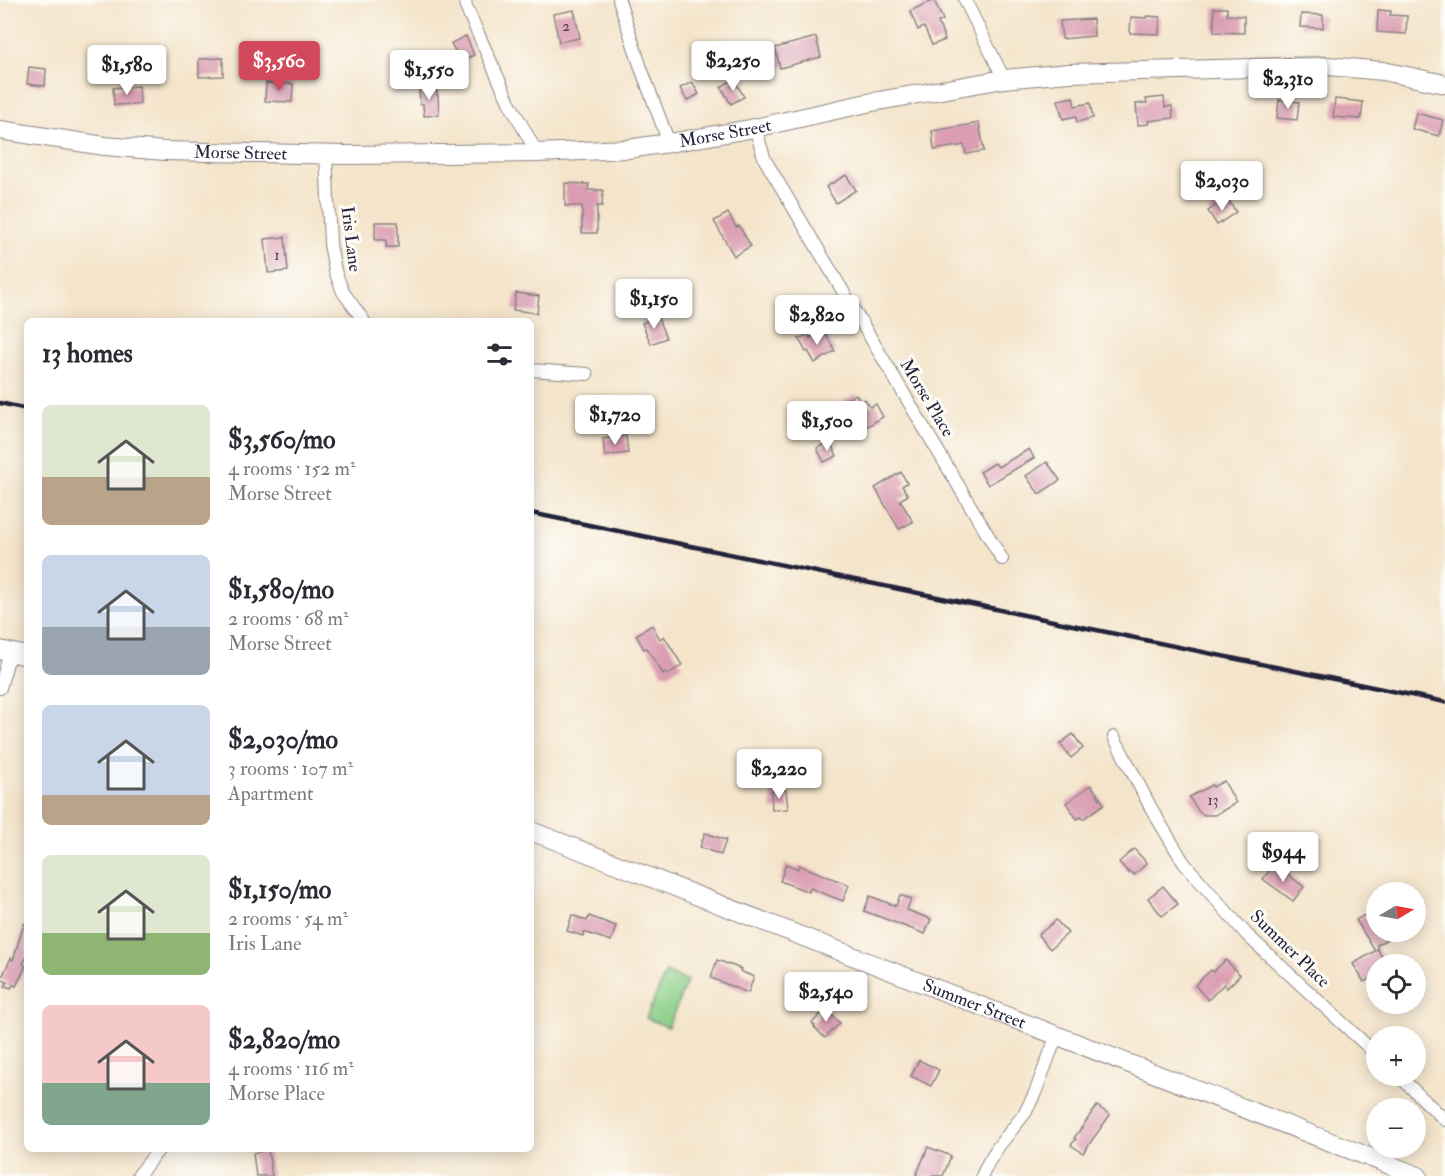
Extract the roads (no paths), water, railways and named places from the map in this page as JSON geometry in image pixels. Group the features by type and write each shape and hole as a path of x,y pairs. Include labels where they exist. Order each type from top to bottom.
{"street":[{"path":"465,0 466,7 509,102 537,153"},
{"path":"619,0 669,143"},
{"path":"965,0 1004,79"},
{"name":"Morse Street","path":"0,130 105,146 165,151 326,154 537,153 627,149 669,143 755,128 867,103 1004,79 1069,73 1328,66 1383,71 1445,84"},
{"name":"Morse Place","path":"755,128 765,160 1002,559"},
{"name":"Iris Lane","path":"326,154 330,244 335,271 343,292 362,318"},
{"path":"534,370 587,375"},
{"path":"0,688 12,653"},
{"name":"Summer Place","path":"1114,736 1151,808 1184,863 1247,935 1366,1045"},
{"name":"Summer Street","path":"534,832 1418,1176"},
{"path":"982,1176 998,1147 1024,1113 1035,1093 1057,1035"},
{"path":"1409,1086 1445,1120"},
{"path":"138,1176 157,1152"}],"railway":[{"path":"0,403 24,408"},
{"path":"534,514 1445,702"}]}
